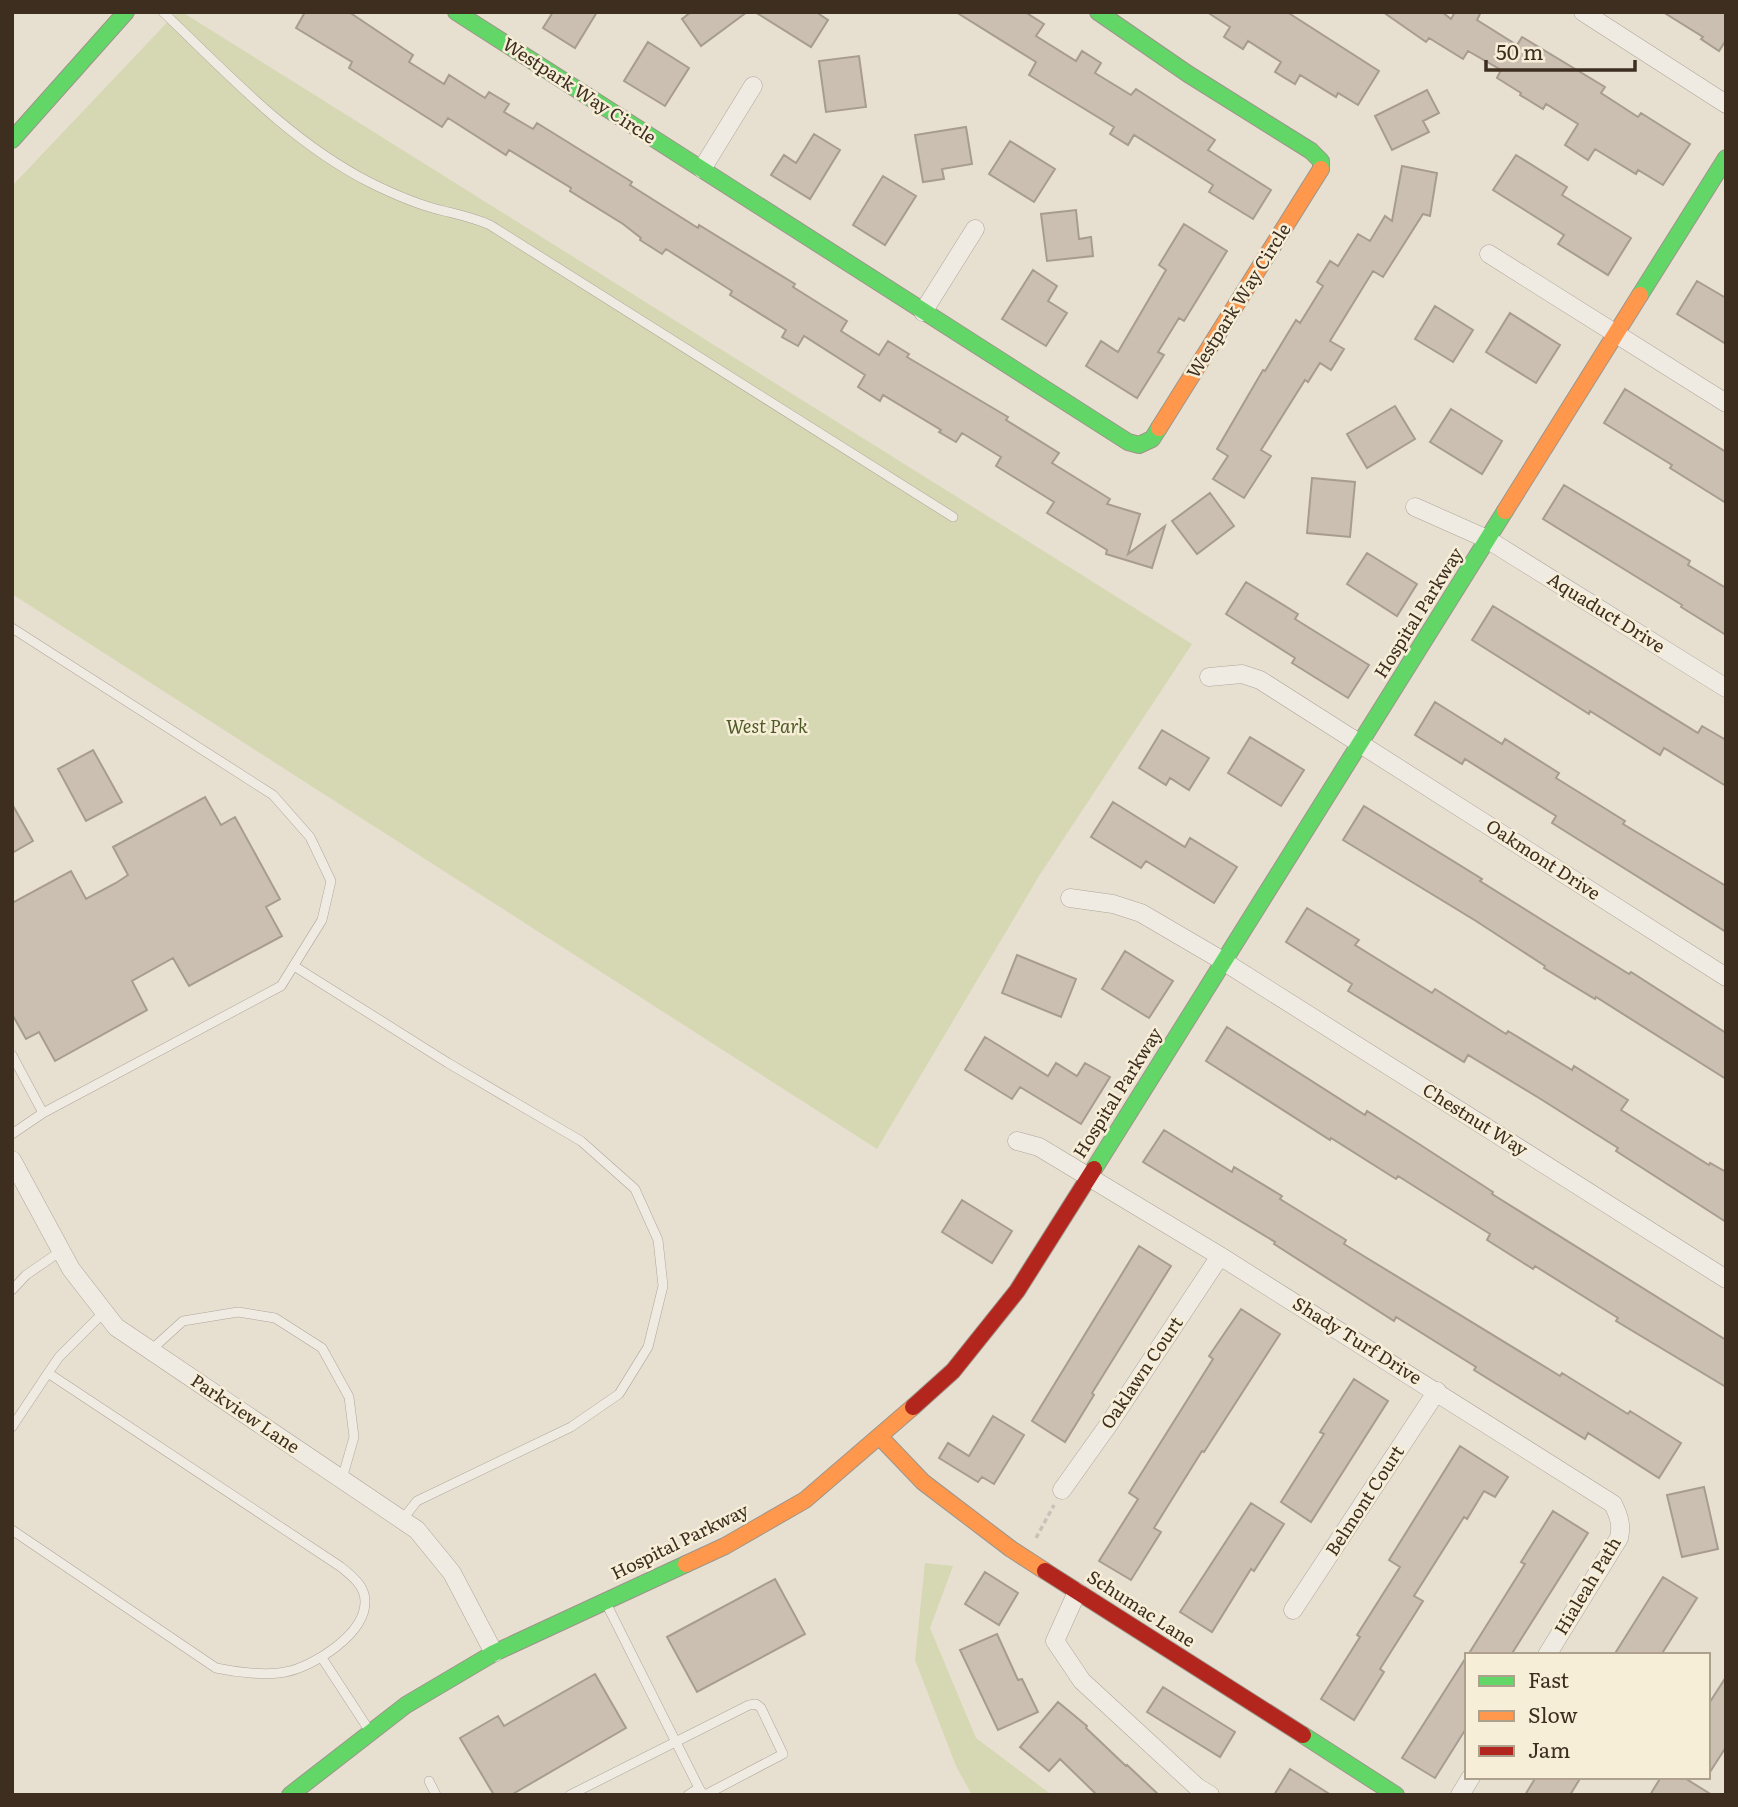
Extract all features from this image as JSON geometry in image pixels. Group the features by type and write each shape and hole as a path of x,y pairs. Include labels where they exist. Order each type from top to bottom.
{"street":[{"path":"12,140 126,12"},
{"name":"Westpark Way Circle","path":"456,12 1128,442 1139,445 1152,439 1321,171 1321,160 1098,12"},
{"path":"1584,12 1726,104"},
{"path":"702,169 753,86"},
{"name":"Hospital Parkway","path":"290,1795 406,1704 494,1653 725,1546 805,1500 953,1371 1009,1301 1089,1176 1726,158"},
{"path":"923,312 975,229"},
{"path":"1489,254 1726,403"},
{"name":"Aquaduct Drive","path":"1415,507 1487,539 1726,688"},
{"name":"Oakmont Drive","path":"1209,677 1242,674 1260,680 1726,977"},
{"name":"Chestnut Way","path":"1070,898 1113,904 1141,913 1223,961 1726,1279"},
{"name":"Shady Turf Drive","path":"1017,1141 1039,1147 1089,1176 1437,1391 1612,1504 1619,1516"},
{"name":"Parkview Lane","path":"12,1160 71,1269 116,1327 417,1530 452,1573 494,1653"},
{"name":"Oaklawn Court","path":"1062,1490 1220,1256"},
{"name":"Belmont Court","path":"1293,1610 1437,1391"},
{"name":"Schumac Lane","path":"880,1437 923,1482 1025,1558 1395,1795"},
{"name":"Hialeah Path","path":"1548,1653 1619,1538 1619,1516"},
{"path":"1077,1592 1055,1641 1082,1681 1210,1795"},
{"path":"1460,1795 1470,1779"}],"lane":[{"path":"163,12 280,123 325,156 370,182 410,200 470,216 490,225 953,517"},
{"path":"12,628 273,795 310,837 331,881 322,920 281,986 43,1113 12,1134"},
{"path":"294,966 448,1063 581,1140 635,1189 658,1240 663,1286 648,1347 619,1394 571,1427 417,1501 402,1520"},
{"path":"12,1055 43,1113"},
{"path":"12,1290 26,1275 61,1251"},
{"path":"151,1350 183,1321 238,1311 275,1318 322,1348 349,1397 354,1437 342,1479"},
{"path":"12,1427 59,1357 104,1312"},
{"path":"12,1530 216,1668 233,1672 285,1672 322,1658 345,1640 360,1620 365,1601 358,1581 341,1567 48,1373"},
{"path":"605,1600 702,1793"},
{"path":"322,1658 370,1732"},
{"path":"570,1795 675,1740 756,1704 761,1708 783,1754 702,1793 688,1795"},
{"path":"429,1781 436,1795"}],"path":[{"path":"1025,1558 1062,1490"}],"green space":[{"name":"West Park","path":"177,12 182,12 1192,644 1039,876 877,1149 12,594 12,186"},
{"path":"925,1563 953,1566 930,1628 976,1738 1052,1795 972,1795 956,1766 915,1660"}],"building":[{"path":"305,12 349,12 413,55 409,62 444,84 449,75 485,98 489,92 509,104 504,112 533,129 537,123 632,182 630,185 698,228 699,225 795,284 793,287 847,321 841,331 879,355 888,341 909,354 907,357 1008,417 1006,420 1059,453 1052,463 1110,499 1107,504 1140,514 1128,554 1165,526 1152,568 1106,554 1107,550 1047,513 1054,502 996,466 1001,457 962,433 956,442 883,395 880,401 858,387 865,375 804,336 798,346 782,337 786,330 730,295 732,291 666,249 662,254 640,240 641,238 623,224 570,191 571,188 509,150 506,155 448,118 442,127 349,68 352,62 296,28"},
{"path":"553,12 597,12 575,48 543,28"},
{"path":"691,12 747,12 701,46 682,19"},
{"path":"755,12 816,12 828,20 811,47"},
{"path":"956,12 1025,12 1044,24 1036,36 1076,61 1082,51 1101,63 1095,73 1131,95 1136,89 1215,140 1208,150 1271,190 1253,219 1209,192 1213,185 1134,135 1128,145 1110,134 1114,127 1029,75 1036,62"},
{"path":"1207,12 1287,12 1379,71 1358,105 1338,93 1336,97 1300,75 1295,84 1275,72 1281,62 1248,41 1243,49 1224,37 1230,27"},
{"path":"1383,12 1442,12 1451,19 1455,12 1481,12 1477,20 1517,45 1522,37 1605,87 1601,93 1638,117 1641,113 1690,144 1663,185 1638,170 1636,174 1595,149 1588,160 1565,145 1578,124 1546,104 1543,109 1520,95 1521,93 1497,78 1501,70 1468,51 1463,59 1429,38 1426,42"},
{"path":"1663,12 1726,12 1726,40 1719,51 1701,39 1703,37"},
{"path":"648,42 689,68 665,106 624,81"},
{"path":"859,56 866,107 826,112 819,61"},
{"path":"1427,90 1439,113 1423,121 1429,132 1392,150 1375,116"},
{"path":"966,127 972,164 942,169 944,179 923,182 915,135"},
{"path":"814,134 840,150 810,199 771,175 784,155 796,163"},
{"path":"1010,141 1055,169 1034,202 989,174"},
{"path":"1516,155 1567,187 1562,195 1631,238 1608,275 1558,244 1564,235 1493,190"},
{"path":"1402,166 1437,173 1430,216 1423,214 1383,277 1373,271 1330,341 1344,349 1331,370 1320,363 1308,382 1305,380 1261,450 1271,456 1244,498 1213,479 1228,456 1217,449 1263,370 1265,371 1296,320 1300,323 1323,286 1317,282 1330,261 1338,266 1358,234 1370,241 1385,216 1392,221"},
{"path":"883,176 916,196 885,245 853,225"},
{"path":"1076,210 1079,239 1091,237 1093,256 1047,261 1041,214"},
{"path":"1184,224 1227,251 1184,321 1179,318 1158,352 1164,355 1137,398 1086,366 1101,341 1118,352 1166,270 1159,265"},
{"path":"1033,270 1057,286 1048,301 1067,313 1046,346 1002,319"},
{"path":"1697,281 1726,298 1726,344 1677,314"},
{"path":"1435,306 1473,330 1453,362 1415,339"},
{"path":"1510,313 1560,345 1536,383 1486,352"},
{"path":"1625,389 1726,452 1726,503 1670,468 1672,465 1604,423"},
{"path":"1395,406 1415,439 1367,468 1347,434"},
{"path":"1451,409 1502,441 1482,474 1430,442"},
{"path":"1312,478 1355,482 1350,537 1307,533"},
{"path":"1564,485 1690,561 1688,565 1726,588 1726,635 1543,519"},
{"path":"1210,493 1234,526 1197,554 1172,521"},
{"path":"1367,553 1417,584 1397,616 1347,584"},
{"path":"1246,582 1298,614 1295,619 1369,665 1348,698 1292,663 1295,658 1226,614"},
{"path":"1493,606 1698,733 1702,726 1726,740 1726,786 1664,748 1660,755 1472,640"},
{"path":"1435,702 1502,744 1505,739 1559,773 1556,778 1625,821 1623,824 1726,886 1726,932 1552,823 1556,816 1465,759 1462,764 1415,735"},
{"path":"1162,730 1209,758 1189,790 1170,778 1166,785 1139,768"},
{"path":"1250,737 1304,770 1281,806 1228,773"},
{"path":"93,750 122,802 86,821 58,769"},
{"path":"205,797 221,825 235,817 280,899 266,907 282,936 189,986 173,958 132,981 147,1010 55,1061 39,1032 26,1039 12,1014 12,903 71,871 86,899 116,883 128,875 113,847"},
{"path":"1113,802 1185,847 1190,838 1237,867 1214,903 1146,861 1141,868 1091,837"},
{"path":"12,804 33,841 12,853"},
{"path":"1364,806 1726,1033 1726,1079 1596,997 1595,999 1544,968 1545,966 1476,921 1343,840"},
{"path":"1307,908 1359,940 1355,945 1432,993 1435,989 1506,1034 1508,1031 1572,1070 1574,1066 1628,1100 1621,1110 1709,1165 1710,1163 1726,1172 1726,1222 1539,1098 1468,1055 1464,1062 1348,991 1352,984 1286,942"},
{"path":"1125,951 1173,981 1149,1018 1102,989"},
{"path":"1017,955 1076,979 1061,1017 1002,993"},
{"path":"1227,1027 1365,1115 1367,1111 1493,1192 1492,1194 1726,1340 1726,1387 1616,1321 1618,1318 1535,1266 1533,1269 1487,1240 1490,1234 1398,1176 1396,1179 1331,1138 1330,1140 1206,1061"},
{"path":"985,1037 1048,1076 1056,1063 1077,1076 1085,1063 1110,1077 1081,1124 1020,1087 1012,1099 965,1070"},
{"path":"1164,1130 1232,1172 1234,1167 1282,1196 1280,1199 1346,1240 1344,1244 1560,1376 1562,1373 1681,1443 1659,1478 1588,1433 1585,1439 1474,1370 1476,1367 1396,1317 1394,1321 1274,1244 1275,1242 1143,1162"},
{"path":"962,1200 1012,1231 992,1263 942,1232"},
{"path":"1139,1246 1171,1266 1092,1393 1094,1395 1065,1442 1032,1421"},
{"path":"1241,1309 1280,1334 1154,1528 1161,1532 1131,1580 1099,1561 1138,1499 1129,1493 1213,1359 1209,1356"},
{"path":"1354,1379 1388,1401 1311,1522 1281,1502 1324,1434 1320,1432"},
{"path":"993,1416 1024,1435 994,1484 982,1477 978,1482 939,1458 948,1443 969,1456"},
{"path":"1460,1446 1508,1477 1495,1497 1484,1491 1467,1519 1464,1517 1414,1596 1423,1601 1380,1669 1384,1672 1354,1720 1321,1699 1400,1567 1389,1560"},
{"path":"1704,1487 1718,1549 1682,1557 1667,1495"},
{"path":"1251,1503 1284,1524 1254,1571 1251,1569 1212,1632 1180,1612"},
{"path":"1553,1511 1588,1533 1512,1653 1469,1653 1525,1564 1521,1562"},
{"path":"985,1572 1018,1593 999,1625 965,1604"},
{"path":"1663,1577 1697,1598 1662,1653 1615,1653"},
{"path":"775,1579 805,1634 697,1692 667,1637"},
{"path":"997,1634 1018,1680 1022,1679 1038,1712 998,1730 960,1650"},
{"path":"1465,1659 1465,1730 1435,1778 1402,1758"},
{"path":"595,1674 626,1728 511,1795 494,1795 460,1738 498,1716 504,1726"},
{"path":"1726,1677 1726,1747 1710,1772 1710,1702"},
{"path":"1163,1687 1235,1732 1220,1757 1147,1712"},
{"path":"1058,1702 1159,1795 1097,1795 1060,1759 1049,1771 1020,1747"},
{"path":"1290,1769 1331,1795 1274,1795"},
{"path":"1535,1779 1580,1779 1570,1795 1525,1795"},
{"path":"1660,1779 1686,1779 1712,1795 1650,1795"}],"traffic: fast":[{"path":"12,140 126,12"},
{"path":"456,12 1128,442 1139,445 1152,439 1159,428"},
{"path":"1098,12 1188,74 1311,151 1321,161 1321,169"},
{"path":"1640,295 1726,158"},
{"path":"1094,1169 1505,511"},
{"path":"290,1795 406,1705 494,1653 686,1564"},
{"path":"1303,1735 1396,1795"}],"traffic: slow":[{"path":"1159,428 1321,169"},
{"path":"1505,511 1640,295"},
{"path":"686,1564 725,1546 805,1500 913,1407"},
{"path":"880,1437 923,1482 1011,1549 1045,1571"}],"traffic: jam":[{"path":"913,1407 953,1371 1017,1291 1094,1169"},
{"path":"1045,1571 1303,1735"}]}
